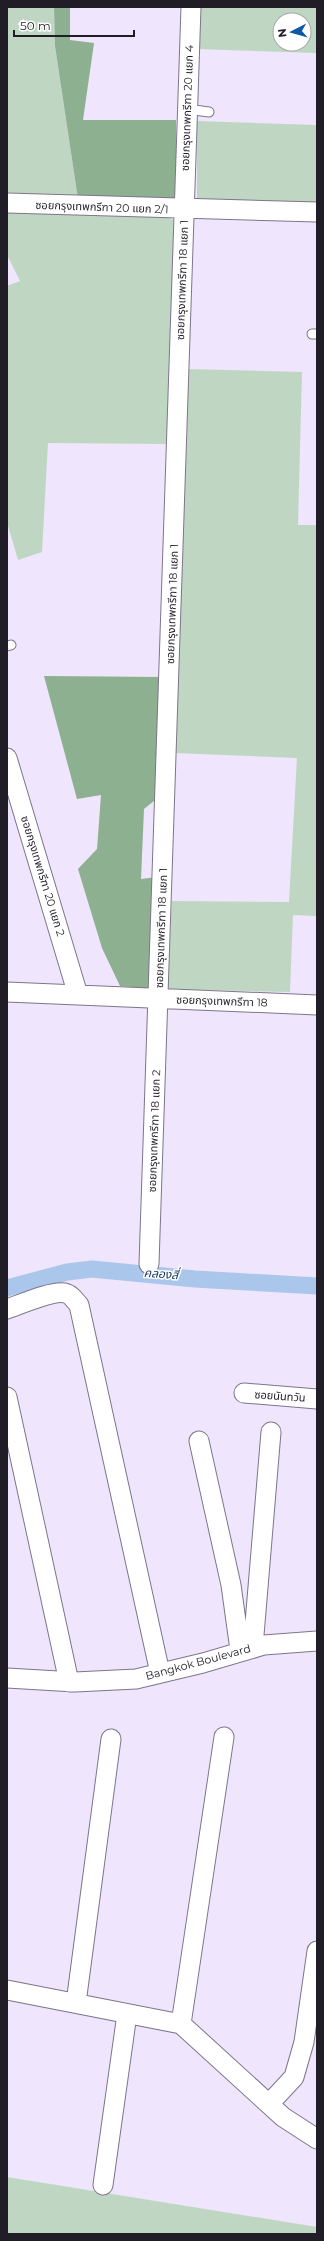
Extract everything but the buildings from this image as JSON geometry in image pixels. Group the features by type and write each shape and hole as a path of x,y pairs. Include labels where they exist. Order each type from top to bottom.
{"street":[{"name":"ซอยกรุงเทพกรีฑา 20 แยก 4","path":"184,210 191,7"},
{"name":"ซอยกรุงเทพกรีฑา 20 แยก 2/1","path":"7,203 184,210 317,212"},
{"name":"ซอยกรุงเทพกรีฑา 18 แยก 1","path":"159,998 184,210"},
{"name":"ซอยกรุงเทพกรีฑา 20 แยก 2","path":"7,758 78,995"},
{"name":"ซอยกรุงเทพกรีฑา 18","path":"7,992 317,1005"},
{"name":"ซอยกรุงเทพกรีฑา 18 แยก 2","path":"149,1264 159,998"},
{"path":"7,1308 56,1294 65,1293 73,1298 79,1305 160,1673"},
{"name":"ซอยนันทวัน","path":"244,1393 317,1399"},
{"path":"7,1397 69,1682"},
{"path":"247,1649 271,1432"},
{"path":"199,1441 247,1649"},
{"name":"Bangkok Boulevard","path":"7,1678 69,1682 115,1681 160,1673 202,1663 247,1649 317,1641"},
{"path":"181,2024 224,1737"},
{"path":"76,2004 111,1739"},
{"path":"269,2104 294,2077 304,2042 317,1951"},
{"path":"8,1994 76,2004 181,2024 283,2117 317,2139"},
{"path":"103,2184 127,2014"}],"lane":[{"path":"187,109 209,112"}],"green space":[{"path":"7,7 54,7 55,46 78,199 7,197"},
{"path":"54,7 70,7 70,40 94,43 83,120 176,120 176,201 78,199 55,46"},
{"path":"200,7 317,7 317,53 287,52 312,52 312,12 272,12 272,51 198,49"},
{"path":"197,121 317,125 317,203 197,199"},
{"path":"7,211 164,215 177,222 169,444 48,443 42,552 18,560 7,522 7,286 20,281 7,255"},
{"path":"187,369 302,372 298,525 317,525 317,916 293,915 290,992 166,989 172,901 289,902 297,758 174,753"},
{"path":"44,676 164,677 160,796 144,809 141,879 157,877 154,989 120,986 102,948 78,869 97,849 101,795 77,799"},
{"path":"7,2177 317,2227 317,2234 7,2234"}],"waterway":[{"name":"คลองสี่","path":"7,1288 67,1272 92,1269 195,1279 317,1286"}]}
